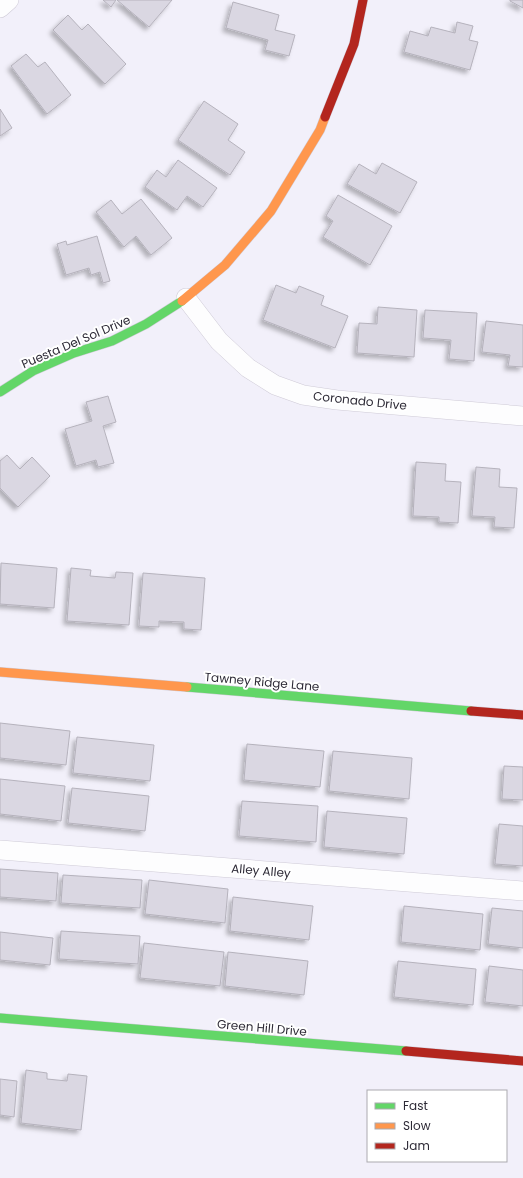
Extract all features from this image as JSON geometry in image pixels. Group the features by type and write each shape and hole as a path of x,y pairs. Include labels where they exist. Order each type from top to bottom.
{"street":[{"path":"0,8 9,0"},
{"name":"Puesta Del Sol Drive","path":"0,392 33,371 74,353 112,341 146,324 186,298 225,265 271,211 320,130 354,44 363,0"},
{"name":"Coronado Drive","path":"186,298 219,341 248,368 275,385 303,395 337,400 523,416"},
{"name":"Tawney Ridge Lane","path":"0,672 523,715"},
{"name":"Alley Alley","path":"0,850 523,891"},
{"name":"Green Hill Drive","path":"0,1018 523,1061"}],"building":[{"path":"103,0 116,0 111,7"},
{"path":"117,0 172,0 149,27"},
{"path":"523,0 523,8 510,1"},
{"path":"233,2 279,15 275,30 295,35 289,56 265,50 268,40 226,28"},
{"path":"68,15 82,30 88,24 126,64 105,84 53,30"},
{"path":"457,22 473,26 469,40 478,42 470,70 404,52 410,31 428,36 431,27 455,33"},
{"path":"26,54 38,67 45,62 71,95 47,114 11,66"},
{"path":"204,101 238,124 228,140 245,152 230,175 178,140"},
{"path":"0,109 12,128 0,136"},
{"path":"178,160 217,188 203,207 187,196 177,210 145,187 157,170 166,177"},
{"path":"382,163 417,182 400,213 347,184 359,164 376,174"},
{"path":"338,195 392,226 370,265 323,237 333,221 326,216"},
{"path":"141,199 172,238 151,255 136,236 124,247 96,212 111,200 122,214"},
{"path":"97,236 110,281 103,283 100,272 91,275 89,268 66,275 57,244 66,241 67,245"},
{"path":"276,285 296,293 299,286 324,296 321,305 348,316 335,348 263,320"},
{"path":"378,307 417,310 414,357 357,353 359,323 377,324"},
{"path":"425,310 477,313 474,361 449,359 451,340 423,338"},
{"path":"486,321 523,325 523,367 508,366 510,355 482,352"},
{"path":"108,396 116,422 103,426 114,463 98,467 96,460 76,466 65,429 92,421 86,402"},
{"path":"7,455 20,469 32,457 50,476 18,507 0,488 0,461"},
{"path":"416,462 446,464 445,481 461,482 458,523 439,522 439,517 413,516"},
{"path":"476,467 500,469 499,487 517,488 514,528 494,527 495,517 472,516"},
{"path":"1,563 57,568 54,608 0,604"},
{"path":"71,568 91,570 90,576 115,578 116,572 133,573 129,625 67,621"},
{"path":"143,573 205,578 201,630 184,629 184,622 159,621 159,627 139,626"},
{"path":"0,723 70,731 66,765 0,758"},
{"path":"77,737 154,745 150,781 73,773"},
{"path":"247,744 324,751 320,787 244,780"},
{"path":"333,751 412,758 409,799 329,791"},
{"path":"504,766 523,767 523,800 502,799"},
{"path":"0,779 65,786 61,821 0,814"},
{"path":"72,788 149,796 145,831 68,823"},
{"path":"242,801 318,806 316,842 239,836"},
{"path":"327,811 407,818 404,854 324,847"},
{"path":"499,824 523,826 523,866 495,864"},
{"path":"0,869 58,873 56,901 0,897"},
{"path":"63,875 142,880 140,908 61,903"},
{"path":"149,880 228,889 225,923 145,914"},
{"path":"233,897 313,906 309,940 230,931"},
{"path":"404,906 483,914 480,950 401,942"},
{"path":"492,908 523,911 523,948 488,944"},
{"path":"61,931 140,936 138,964 59,959"},
{"path":"0,932 53,938 50,965 0,960"},
{"path":"144,943 224,952 220,986 140,978"},
{"path":"228,952 308,961 304,995 225,986"},
{"path":"398,961 476,969 473,1005 394,997"},
{"path":"489,966 523,970 523,1006 485,1002"},
{"path":"26,1070 47,1073 47,1079 67,1081 68,1074 87,1076 81,1130 21,1123"},
{"path":"0,1079 17,1081 14,1117 0,1115"}],"traffic: fast":[{"path":"0,392 33,371 74,353 112,341 146,324 182,301"},
{"path":"187,687 471,711"},
{"path":"0,1018 406,1051"}],"traffic: slow":[{"path":"182,301 225,265 271,211 320,130 325,117"},
{"path":"0,672 187,687"}],"traffic: jam":[{"path":"325,117 354,44 363,0"},
{"path":"471,711 523,715"},
{"path":"406,1051 523,1061"}]}
